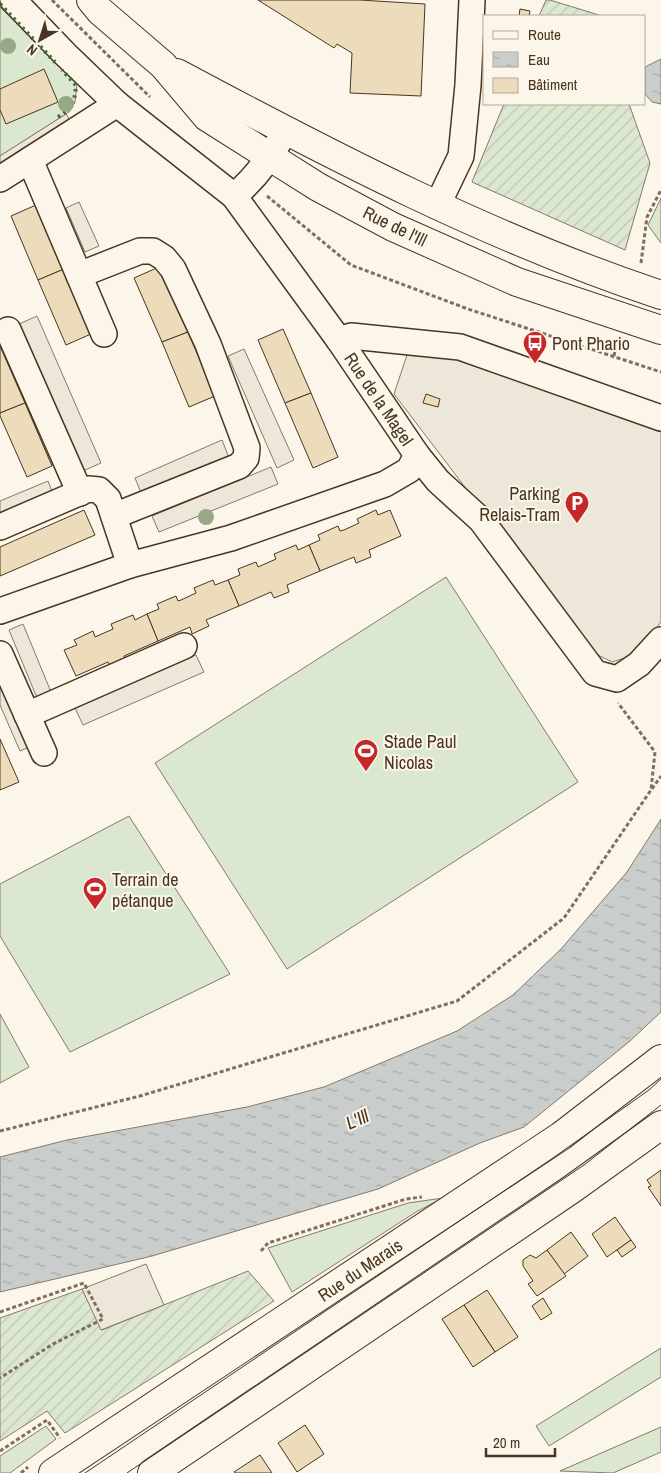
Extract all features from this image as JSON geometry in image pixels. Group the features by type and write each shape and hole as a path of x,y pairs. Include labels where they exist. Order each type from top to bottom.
{"main road":[{"name":"Rue de l'Ill","path":"91,0 100,11 163,65 207,117 270,158 394,227 517,282 661,330"},
{"name":"Rue de l'Ill","path":"163,65 285,131 437,206 540,251 661,295"},
{"name":"Rue du Marais","path":"53,1473 562,1136 661,1059"},
{"path":"152,1473 572,1189 661,1124"}],"street":[{"path":"0,179 117,104 13,0"},
{"path":"437,206 461,156 468,85 472,0"},
{"name":"Rue de la Magel","path":"0,611 130,565 231,538 385,484 409,470 418,455 339,340 234,196 117,104"},
{"path":"234,196 250,183 270,158 285,131"},
{"path":"30,160 104,334"},
{"path":"79,275 140,251 153,251 164,258 173,269 208,344 248,448 246,458 239,466 114,516"},
{"path":"8,330 80,493"},
{"path":"339,340 351,336 460,347 661,418"},
{"path":"418,455 438,481 481,520 595,673 617,679 639,664 661,640"},
{"path":"0,528 88,489 99,490 108,499 130,565"},
{"path":"27,715 184,646"},
{"path":"0,654 44,753"}],"path":[{"path":"640,265 647,217 661,190"},
{"path":"614,356 619,333"},
{"path":"595,673 655,752 651,790"},
{"path":"0,1132 140,1096 457,1001 564,918 661,776"},
{"path":"261,1251 268,1243 406,1199 425,1196"},
{"path":"0,1312 84,1283 103,1319 52,1344 0,1378"},
{"path":"0,1451 47,1420 64,1442"}],"green space":[{"path":"546,0 550,0 599,15 539,15"},
{"path":"0,7 77,84 75,102 69,112 0,156"},
{"path":"504,105 629,105 650,163 625,250 472,182"},
{"path":"661,198 661,243 648,225"},
{"name":"Stade Paul Nicolas","path":"446,577 578,782 287,969 155,763"},
{"name":"Terrain de pétanque","path":"129,816 230,974 70,1052 0,936 0,884"},
{"path":"0,1014 29,1067 0,1083"},
{"path":"443,1198 416,1212 292,1292 268,1248 408,1203"},
{"path":"248,1271 274,1301 65,1433 47,1411 0,1441 0,1318 82,1289 102,1330"},
{"path":"661,1348 661,1377 549,1446 536,1426"},
{"path":"46,1426 56,1439 10,1473 0,1473 0,1456"},
{"path":"661,1427 661,1452 613,1473 560,1471"}],"shaded area":[{"path":"66,114 77,131 0,179 0,156"},
{"path":"79,202 99,246 85,252 66,208"},
{"path":"37,316 101,463 83,471 19,324"},
{"path":"244,349 294,460 277,468 228,356"},
{"name":"Parking Relais-Tram","path":"409,349 481,363 661,425 661,622 634,655 612,662 590,651 394,394"},
{"path":"222,440 229,458 142,495 135,478"},
{"path":"271,467 278,484 159,532 152,516"},
{"path":"48,481 53,494 0,516 0,501"},
{"path":"23,624 51,692 37,698 9,630"},
{"path":"196,655 204,672 83,725 75,708"},
{"path":"0,667 34,745 20,751 0,705"},
{"path":"146,1264 164,1305 101,1330 82,1289"}],"water":[{"path":"661,59 661,104 652,102 646,95 646,66"},
{"name":"L'Ill","path":"661,819 661,1012 630,1041 524,1127 480,1143 378,1189 152,1256 0,1292 0,1157 67,1140 247,1107 324,1087 457,1031 513,995 561,949 627,872"}],"building":[{"path":"258,0 360,0 425,4 421,96 350,93 352,53 337,44 334,48"},
{"path":"520,9 530,11 529,15 519,15"},
{"path":"44,69 58,102 6,124 0,110 0,89"},
{"path":"36,205 64,269 38,280 11,216"},
{"path":"159,267 188,332 162,342 134,278"},
{"path":"64,269 91,334 66,345 38,280"},
{"path":"283,329 311,393 285,403 258,340"},
{"path":"188,332 215,396 189,407 162,342"},
{"path":"0,346 25,403 0,413"},
{"path":"311,393 338,457 313,468 285,403"},
{"path":"426,394 440,399 438,407 423,403"},
{"path":"25,403 52,466 27,477 0,416 0,413"},
{"path":"84,510 95,535 0,576 0,547"},
{"path":"376,510 378,515 390,510 401,536 369,550 371,557 356,563 354,557 320,571 309,545 320,540 318,535 338,526 340,531 344,530 359,523 357,519"},
{"path":"296,545 298,550 309,545 320,571 287,585 289,592 274,598 271,592 239,606 228,580 240,575 238,569 256,562 258,567 276,559 274,554"},
{"path":"213,580 215,585 228,580 239,606 206,620 209,626 192,634 190,627 158,641 147,614 159,609 157,604 176,596 178,601 181,600 196,593 194,588"},
{"path":"147,614 158,641 124,656 126,662 111,668 108,662 76,676 64,650 77,645 74,640 93,631 95,637 113,629 111,624 133,615 135,620"},
{"path":"0,739 19,782 0,790"},
{"path":"661,1170 661,1206 648,1187 651,1186 647,1180"},
{"path":"615,1217 631,1240 607,1257 592,1234"},
{"path":"571,1232 588,1256 564,1274 547,1250"},
{"path":"631,1240 636,1247 622,1257 617,1250"},
{"path":"547,1250 566,1276 537,1296 528,1284 533,1281 523,1266 523,1260 530,1255 536,1258"},
{"path":"487,1290 518,1337 495,1352 464,1305"},
{"path":"543,1298 552,1313 541,1320 532,1306"},
{"path":"464,1305 495,1352 473,1367 442,1319"},
{"path":"305,1425 324,1454 297,1472 278,1443"},
{"path":"260,1455 272,1473 234,1472"}],"tram line":[{"path":"85,1473 550,1160 649,1090 661,1079"},
{"path":"127,1473 584,1165 661,1105"}],"hedge":[{"path":"0,4 55,62"},
{"path":"58,117 67,111 72,104 76,85 62,70"}],"place":[{"name":"Pont Phario","path":"535,364"},
{"name":"Parking Relais-Tram","path":"577,524"},
{"name":"Stade Paul Nicolas","path":"366,772"},
{"name":"Terrain de pétanque","path":"95,910"}]}
